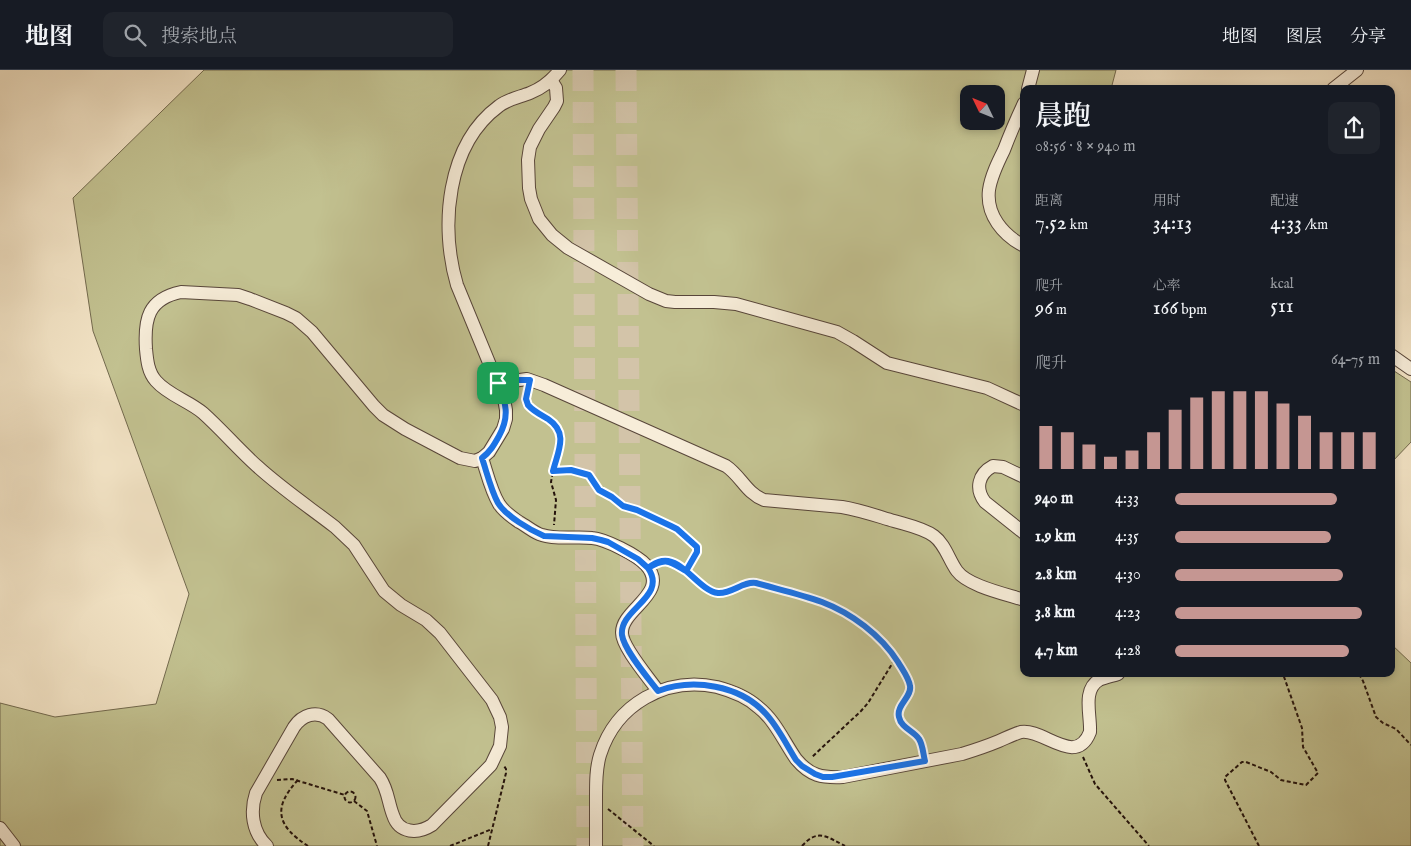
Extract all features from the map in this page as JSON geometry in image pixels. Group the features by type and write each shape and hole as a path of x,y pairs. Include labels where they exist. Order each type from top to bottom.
{"street":[{"path":"267,846 258,835 253,818 253,801 262,782 298,722 308,715 319,715 328,719 385,785 397,823 409,831 417,832 432,825 484,773 500,746 502,727 497,708 492,700 445,640 426,620 401,605 384,591 357,550 335,527 259,468 201,412 156,381 147,360 145,332 148,316 158,302 172,294 181,292 238,296 286,313 296,318 312,332 374,406 388,419 460,458 475,461 482,458 489,452 503,429 506,410 498,383 454,273 451,261 449,219 451,192 468,142 483,122 499,106 532,92 551,80 560,70"},
{"path":"1029,85 1034,70"},
{"path":"1338,85 1357,70"},
{"path":"551,80 556,88 557,101 539,128 530,147 528,160 529,188 539,220 552,236 568,248 649,294 666,301 736,304 827,329 845,336 887,363 987,388 1020,403"},
{"path":"1020,112 992,176 989,202 997,224 1020,244"},
{"path":"1395,358 1411,369"},
{"path":"498,383 530,380 544,384 726,466 735,473 753,494 764,500 854,509 921,529 936,537 963,578 1020,599"},
{"path":"482,458 496,497 503,510 544,536 592,538 608,542 638,559 652,573 653,582 651,590 626,620 622,633 626,646 658,691"},
{"path":"1020,475 1003,467 993,466 983,474 979,486 981,497 985,502 1020,530"},
{"path":"596,846 598,764 611,731 629,710 639,702 658,691 673,686 696,684 721,688 740,695 758,706 766,714 796,760 802,766 823,777 832,777 962,754 1022,732 1033,733 1067,747 1078,745 1088,737 1090,732 1088,698 1092,688 1099,680 1108,677"},
{"path":"0,828 14,846"}],"path":[{"path":"530,380 526,399 528,405 550,421 560,433 560,444 551,482 556,506 553,537"},
{"path":"553,471 571,470 589,475 599,490 623,506 637,510 677,529 697,547 697,552 686,571"},
{"path":"648,568 665,560 686,571 707,588 717,592 728,592 752,582 827,604 868,629 895,658 910,687 910,691 899,711 899,718 902,724 920,740 925,761"},
{"path":"802,766 861,712 895,658"},
{"path":"1259,846 1225,780 1225,776 1242,762 1271,772 1281,780 1306,785 1318,773 1303,747 1302,728 1284,677"},
{"path":"1361,677 1376,718 1396,729 1411,745"},
{"path":"1078,745 1095,784 1148,846"},
{"path":"488,846 506,769 494,759"},
{"path":"262,782 288,778 298,780 345,795 349,792 354,793 354,801"},
{"path":"298,780 286,794 281,805 281,811 285,825 295,837 308,846"},
{"path":"345,795 347,802 354,801 368,813 377,846"},
{"path":"596,799 654,846"},
{"path":"450,846 493,828"},
{"path":"802,846 811,837 816,836 822,836 845,846"}],"shaded area":[{"path":"204,70 1116,70 1112,85 1020,85 1020,677 1395,677 1395,648 1411,663 1411,846 0,846 0,703 55,717 156,704 189,594 93,331 73,198"},
{"path":"1395,372 1411,382 1411,442 1395,459"}],"tunnel":[{"path":"583,70 587,846"},
{"path":"626,70 633,846"}],"route":[{"path":"498,383 504,399 506,419 494,445 482,458 496,497 503,510 544,536 592,538 608,542 638,559 648,568 658,562 669,561 686,571 712,591 728,592 752,582 819,601 835,608 860,623 875,635 890,651 902,669 910,684 910,691 898,714 902,724 920,740 925,761 843,776 823,777 808,771 802,766 796,760 766,714 758,706 740,695 721,688 696,684 673,686 658,691 626,646 623,640 623,626 651,590 653,582 652,573 648,568 658,562 665,560 669,561 673,563 686,571 697,552 697,547 677,529 637,510 623,506 599,490 589,475 568,469 553,471 560,444 560,433 550,421 530,408 526,402 530,380 498,383"}]}
